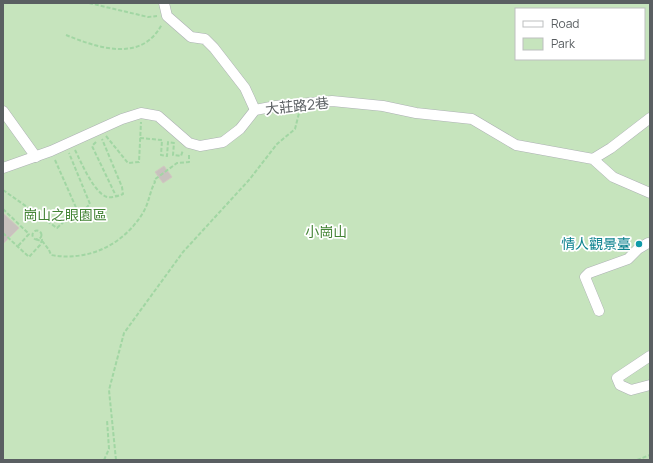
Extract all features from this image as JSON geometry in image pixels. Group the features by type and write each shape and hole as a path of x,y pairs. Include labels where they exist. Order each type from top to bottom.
{"street":[{"path":"164,3 166,16 191,37 205,39 214,48 245,88 255,110"},
{"name":"大莊路2巷","path":"141,113 158,116 189,143 200,146 223,142 240,129 255,110 301,103 348,102 383,106 416,113 459,116 472,119 516,145 593,159"},
{"path":"3,111 36,157"},
{"path":"3,168 36,157 92,134 122,119 141,113"},
{"path":"650,118 611,148 593,159 613,177 650,193"},
{"path":"599,311 585,277 589,273 628,260 638,249 649,243"},
{"path":"650,356 617,378 620,385 631,390 650,385"}],"path":[{"path":"89,3 148,17 166,16"},
{"path":"66,35 96,47 126,49 144,45 151,41 166,16"},
{"path":"116,460 109,390 124,333 183,252 249,180 277,144 295,129 301,103"},
{"path":"3,190 56,228 72,213 84,210 90,204 68,151 70,148 88,176 102,194 108,197 117,197 123,194 122,187 101,139 104,136 108,137 128,163 139,162 141,113"},
{"path":"92,134 96,142 92,146 117,197"},
{"path":"3,233 29,257 40,245 42,240 40,232 36,230 32,234 36,239 43,242 51,255 55,256 92,254 121,239 131,229 143,212 155,182 154,180 177,163 189,162 189,151 182,150 181,156 173,156 174,143 168,142 167,156 161,155 162,140 140,138"},
{"path":"51,151 78,212"},
{"path":"3,209 29,234 17,246"},
{"path":"36,239 41,237"},
{"path":"104,460 109,449 107,420"},
{"path":"637,460 650,454"}],"green space":[{"name":"小崗山","path":"3,3 650,3 650,460 3,460"}],"building":[{"path":"164,166 172,177 163,183 155,172"},
{"path":"3,213 19,228 3,244"}],"place":[{"name":"情人觀景臺","path":"639,244"}],"park label":[{"name":"崗山之眼園區","path":"65,215"}]}
